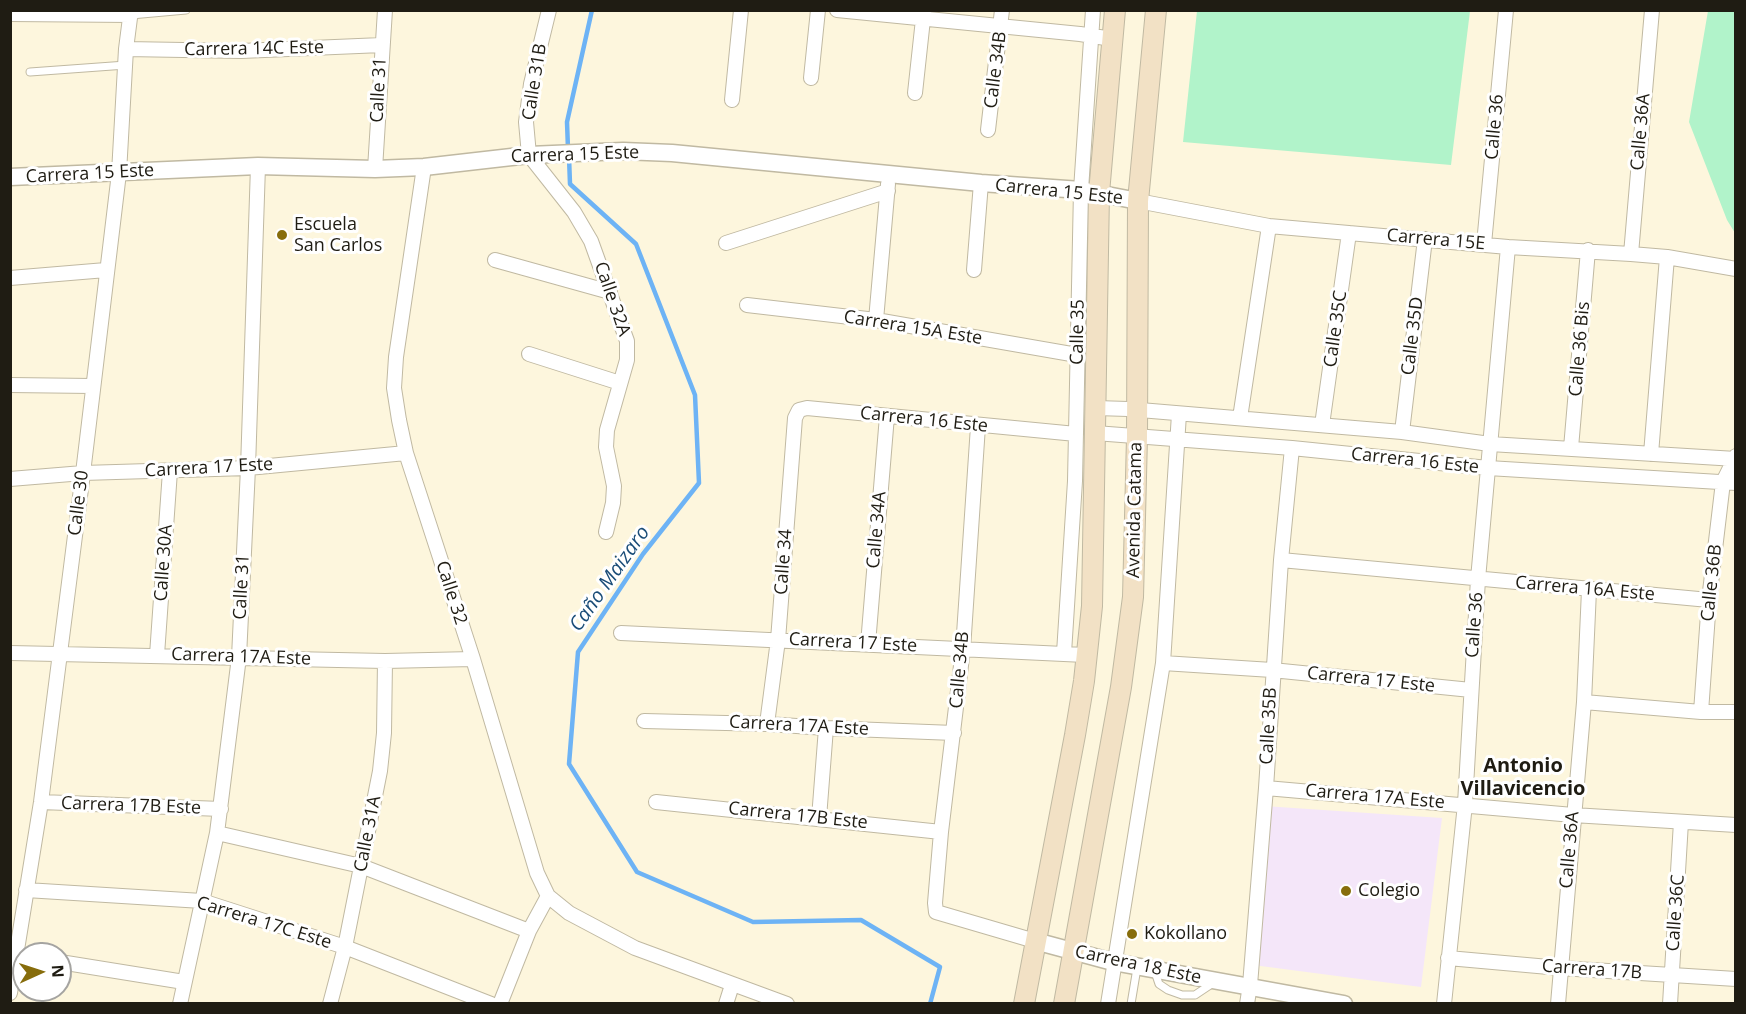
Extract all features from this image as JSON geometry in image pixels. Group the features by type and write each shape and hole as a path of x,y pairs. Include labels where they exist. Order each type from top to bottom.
{"main road":[{"path":"1024,1004 1075,735 1084,681 1092,606 1086,433 1096,408 1090,192 1115,10"},
{"name":"Avenida Catama","path":"1064,1004 1121,687 1133,597 1137,437 1138,201 1156,10"}],"street":[{"name":"Calle 31","path":"375,169 385,10"},
{"name":"Calle 31B","path":"529,155 526,122 531,84 549,10"},
{"path":"732,100 741,10"},
{"path":"812,78 818,10"},
{"path":"837,10 924,15 1112,39"},
{"name":"Calle 34B","path":"988,130 1002,10"},
{"name":"Calle 35","path":"1064,653 1072,534 1086,433 1077,355 1090,192 1090,35 1093,10"},
{"name":"Calle 36","path":"1484,244 1506,10"},
{"name":"Calle 36A","path":"1630,254 1652,10"},
{"path":"10,14 131,13"},
{"name":"Calle 30","path":"21,942 26,890 41,802 83,473 119,173 126,50 131,13"},
{"path":"915,93 924,15"},
{"name":"Carrera 14C Este","path":"126,50 241,51 381,45"},
{"name":"Carrera 15 Este","path":"10,177 258,166 375,169 424,167 529,155 623,151 672,153 889,183 981,183 1090,192 1138,201"},
{"name":"Calle 32A","path":"529,155 574,212 591,240 627,341 627,360 607,430 606,447 614,486 613,503 606,532"},
{"name":"Calle 31","path":"180,1004 216,833 238,657 248,468 258,166"},
{"name":"Calle 32","path":"424,167 396,357 394,387 399,420 406,453 537,873 549,896"},
{"path":"726,243 889,183 876,320"},
{"path":"974,270 981,183"},
{"name":"Carrera 15E","path":"1138,201 1269,226 1508,247 1588,250 1667,257 1736,269"},
{"path":"1240,418 1269,226"},
{"name":"Calle 35C","path":"1322,425 1349,233"},
{"name":"Calle 35D","path":"1402,432 1425,239"},
{"name":"Calle 36","path":"1444,1004 1465,804 1478,579 1508,247"},
{"name":"Calle 36 Bis","path":"1571,448 1588,250"},
{"path":"1651,454 1667,257"},
{"path":"495,260 610,292"},
{"path":"10,278 106,270"},
{"name":"Carrera 15A Este","path":"747,305 876,320 1077,355"},
{"path":"529,354 620,383"},
{"path":"10,385 92,386"},
{"name":"Carrera 16 Este","path":"807,408 978,426 1293,448 1488,468 1729,483"},
{"name":"Calle 34","path":"767,724 778,640 795,418 799,410 807,408"},
{"name":"Carrera 16 Este","path":"1096,408 1402,432 1490,444 1735,458"},
{"path":"1108,1004 1163,663 1179,414"},
{"name":"Calle 34A","path":"868,644 887,416"},
{"name":"Calle 34B","path":"936,912 935,895 941,832 963,649 978,426"},
{"name":"Calle 35B","path":"1247,1004 1266,788 1281,560 1293,448"},
{"name":"Carrera 17 Este","path":"10,479 83,473 248,468 406,453"},
{"name":"Calle 36B","path":"1701,712 1709,600 1735,458"},
{"name":"Calle 30A","path":"157,655 170,471"},
{"name":"Carrera 16A Este","path":"1281,560 1709,600"},
{"name":"Calle 36A","path":"1558,1004 1584,702 1588,590"},
{"name":"Carrera 17 Este","path":"621,633 1085,655"},
{"name":"Carrera 17A Este","path":"10,653 385,661 472,659"},
{"name":"Calle 31A","path":"330,1004 345,947 380,771 384,733 385,661"},
{"name":"Carrera 17 Este","path":"1163,663 1272,670 1471,690"},
{"path":"1584,702 1701,712 1736,712"},
{"name":"Carrera 17A Este","path":"644,721 954,733"},
{"path":"819,818 826,728"},
{"name":"Carrera 17A Este","path":"1266,788 1573,815 1736,825"},
{"name":"Carrera 17B Este","path":"41,802 220,809"},
{"name":"Carrera 17B Este","path":"656,802 941,832"},
{"name":"Calle 36C","path":"1670,1004 1682,822"},
{"name":"Carrera 17B Este","path":"216,833 361,866 529,931"},
{"name":"Carrera 17C Este","path":"26,890 202,901 345,947 491,1004"},
{"path":"500,1004 529,931 549,896 569,913 635,948 787,1004"},
{"name":"Carrera 18 Este","path":"936,912 1113,962 1250,985 1339,1003"},
{"name":"Carrera 17B","path":"1448,958 1560,968 1736,979"},
{"path":"72,964 184,982"},
{"path":"726,1004 732,985"}],"lane":[{"path":"131,13 186,10"},
{"path":"30,72 126,65"},
{"path":"1131,1004 1146,968"}],"shaded area":[{"name":"Colegio","path":"1264,806 1442,818 1421,987 1253,965"}],"green space":[{"path":"1197,11 1470,11 1451,165 1183,142"},
{"path":"1708,11 1735,11 1735,233 1727,220 1689,122"}],"waterway":[{"name":"Caño Maizaro","path":"568,149 567,122 592,10"},
{"name":"Caño Maizaro","path":"569,157 570,184 636,244 695,395 699,483 643,554 578,652 569,764 637,872 753,922 861,920 940,967 930,1004"}],"place":[{"name":"Escuela San Carlos","path":"282,235"},
{"name":"Colegio","path":"1346,891"},
{"name":"Kokollano","path":"1132,934"}],"district":[{"name":"Antonio Villavicencio","path":"1523,778"}]}
